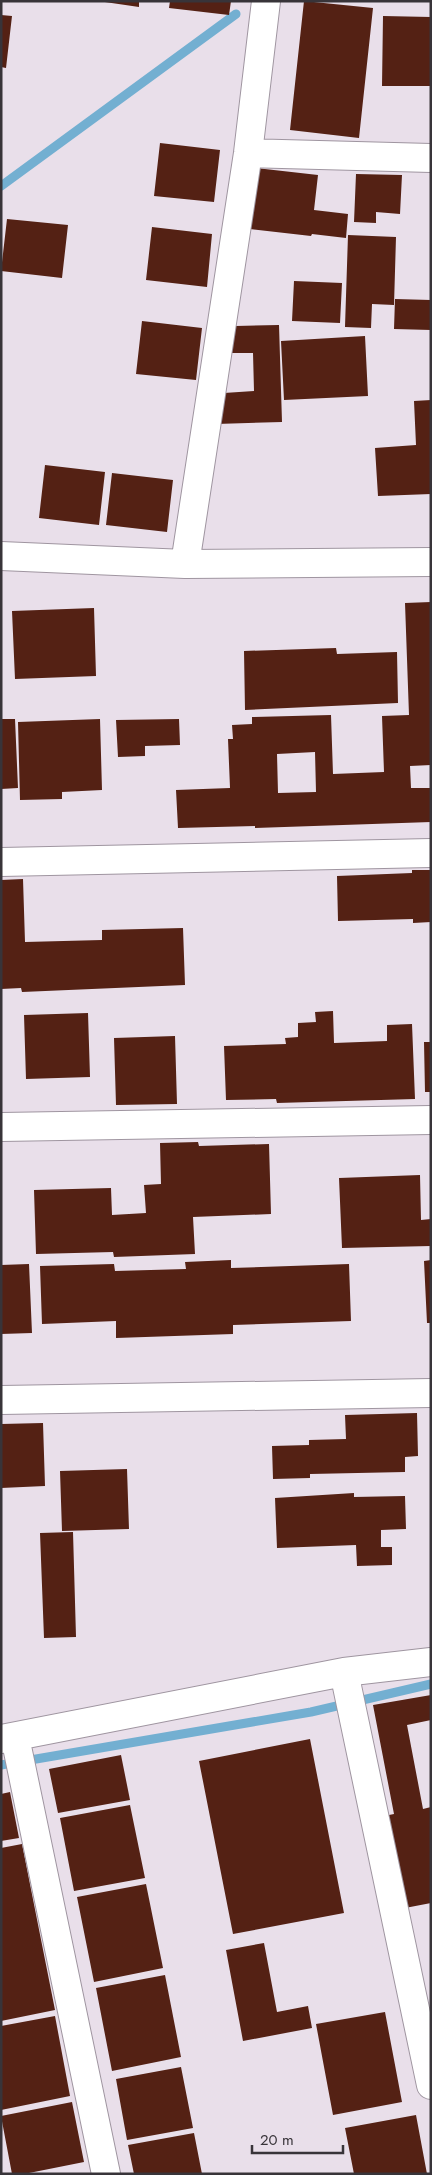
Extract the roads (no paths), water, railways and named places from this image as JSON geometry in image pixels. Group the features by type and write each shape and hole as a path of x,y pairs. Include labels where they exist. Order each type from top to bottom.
{"street":[{"path":"185,564 248,153 266,1"},
{"path":"248,153 431,158"},
{"path":"1,556 185,564 431,562"},
{"path":"1,862 431,853"},
{"path":"1,1127 431,1120"},
{"path":"1,1400 431,1393"},
{"path":"106,2174 14,1749 349,1692 425,1657"},
{"path":"349,1692 431,2085"}],"waterway":[{"path":"1,186 236,14"},
{"path":"1,1765 311,1712 431,1684"}]}
